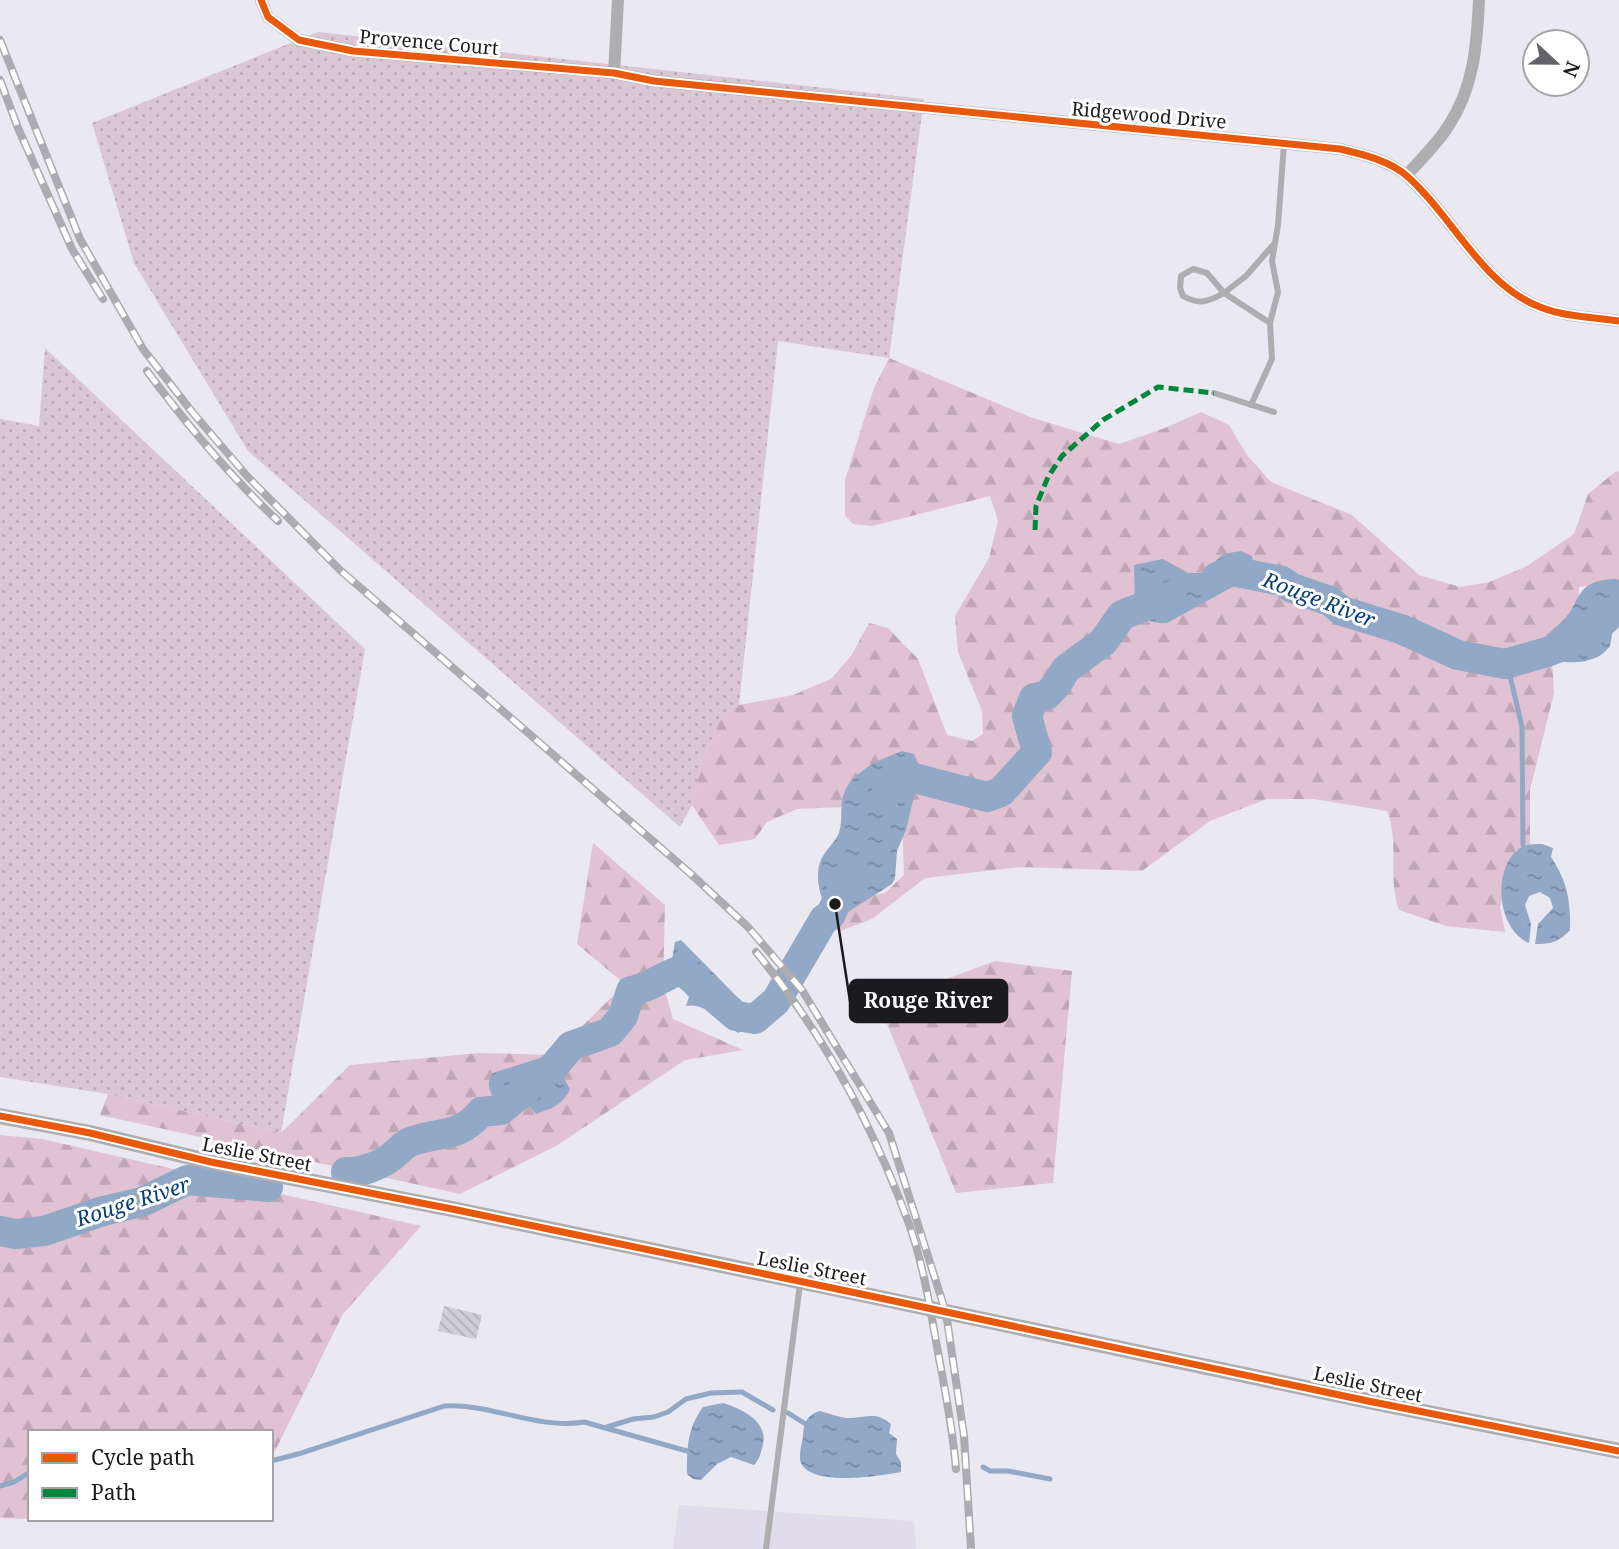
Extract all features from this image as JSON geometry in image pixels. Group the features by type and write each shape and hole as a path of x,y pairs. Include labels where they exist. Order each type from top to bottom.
{"street":[{"name":"Provence Court","path":"261,0 268,17 299,40 313,43 353,51 614,73"},
{"path":"614,73 618,0"},
{"path":"1407,175 1448,127 1468,86 1477,48 1479,0"},
{"name":"Ridgewood Drive","path":"614,73 654,81 1340,149 1370,156 1407,175 1460,234 1485,268 1516,294 1539,307 1560,313 1619,321"},
{"name":"Leslie Street","path":"0,1116 1619,1451"}],"lane":[{"path":"1251,405 1272,359 1270,323 1278,292 1272,261 1284,144"},
{"path":"1270,323 1224,293 1207,273 1193,269 1181,276 1180,288 1183,296 1193,302 1206,303 1224,293 1245,276 1274,243"},
{"path":"1214,393 1274,412"},
{"path":"766,1549 801,1282"}],"shaded area":[{"path":"318,32 924,99 889,358 778,341 739,705 723,715 703,758 692,805 680,827 248,451 134,263 92,123"},
{"path":"45,348 365,649 281,1133 108,1094 0,1077 0,419 39,426"},
{"path":"679,1505 914,1521 916,1549 673,1549"}],"green space":[{"path":"889,358 1030,417 1119,444 1201,412 1229,425 1247,455 1271,482 1352,515 1419,575 1460,587 1489,582 1527,566 1574,534 1588,494 1616,471 1619,472 1619,581 1579,587 1578,615 1551,642 1554,693 1530,790 1530,854 1516,850 1500,907 1505,932 1446,926 1399,910 1394,885 1393,835 1387,811 1314,799 1267,799 1210,821 1142,871 1020,867 925,878 872,919 840,931 826,917 862,897 885,893 904,875 902,813 884,770 847,790 846,807 797,809 767,822 755,839 719,845 692,805 703,758 723,715 739,705 793,695 831,679 851,656 869,623 888,628 918,659 947,735 972,741 983,734 982,711 958,652 955,616 989,558 998,521 990,496 872,526 853,524 845,515 845,480 874,388"},
{"path":"593,843 665,905 663,984 673,1019 743,1050 685,1060 556,1146 460,1194 100,1115 108,1094 281,1133 350,1065 480,1053 553,1055 625,984 577,944"},
{"path":"995,961 1072,971 1053,1183 956,1193 879,1004"},
{"path":"0,1135 42,1139 421,1226 343,1314 275,1451 273,1452 273,1430 28,1430 28,1519 0,1518"}],"water":[{"path":"1241,551 1252,556 1256,574 1167,623 1150,621 1135,611 1134,565 1163,559 1188,573 1201,573 1223,554"},
{"path":"1619,580 1619,621 1613,629 1610,646 1600,656 1586,661 1564,662 1551,657 1547,653 1545,641 1567,616 1582,591 1595,582"},
{"path":"902,751 914,754 919,769 906,830 897,851 895,878 892,884 834,921 823,900 818,876 823,856 839,833 843,796 859,773"},
{"path":"1542,844 1553,848 1551,857 1567,892 1570,930 1554,942 1535,944 1538,924 1553,908 1550,898 1540,892 1529,896 1525,905 1531,924 1529,943 1518,936 1504,912 1502,883 1511,857 1520,848"},
{"path":"681,940 750,1010 756,1024 738,1033 707,1010 686,1006 689,997 666,969 671,965 675,942"},
{"path":"540,1058 555,1065 570,1089 564,1099 552,1108 536,1114 528,1105 501,1108 489,1087 493,1073"},
{"path":"723,1403 752,1417 758,1423 763,1436 760,1455 754,1465 731,1457 717,1464 701,1480 693,1479 687,1474 687,1465 689,1439 694,1423 703,1407"},
{"path":"819,1411 847,1418 874,1416 891,1424 889,1433 897,1439 896,1454 901,1462 901,1472 847,1478 818,1475 808,1470 801,1463 800,1457 804,1427 806,1420"}],"building":[{"path":"444,1306 482,1315 476,1339 438,1331"}],"waterway":[{"name":"Rouge River","path":"1217,577 1232,571 1282,581 1292,588 1330,601 1342,611 1401,629 1458,655 1505,664 1586,637 1619,607"},
{"name":"Rouge River","path":"887,793 893,781 918,779 987,797 1001,792 1037,752 1027,716 1034,698 1047,695 1066,669 1103,642 1122,615 1171,596"},
{"path":"1507,663 1522,727 1523,845"},
{"name":"Rouge River","path":"346,1172 363,1170 381,1163 418,1139 455,1131 481,1112 501,1110 555,1065 571,1046 610,1032 623,1016 631,991 675,972 682,970 736,1016 755,1019 776,1001 824,919 830,916 847,879"},
{"name":"Rouge River","path":"0,1231 15,1234 44,1231 103,1211 142,1202 187,1180 268,1187"},
{"path":"607,1427 633,1419 654,1417 668,1412 686,1399 711,1393 742,1392 773,1410"},
{"path":"273,1460 444,1406 479,1408 531,1420 584,1422 687,1451"},
{"path":"788,1413 804,1423"},
{"path":"983,1467 990,1471 1008,1471 1050,1479"},
{"path":"0,1486 14,1482 28,1473"}],"railway":[{"path":"0,40 80,239 143,349 193,413 247,476 340,570 691,874 748,927 802,990 889,1133 946,1313 964,1436 971,1549"},
{"path":"0,80 18,128 72,249 103,299"},
{"path":"147,371 209,449 278,521"},
{"path":"756,952 803,1015 844,1081 895,1187 923,1273 949,1413 956,1469"}],"marked path":[{"path":"1035,530 1036,506 1048,477 1062,456 1103,420 1158,387 1214,393"}],"cycle path":[{"path":"261,0 268,17 299,40 353,51 614,73 654,81 1349,151 1385,162 1401,171 1424,193 1485,267 1520,297 1559,313 1619,321"},
{"path":"0,1116 90,1133 211,1162 457,1210 1619,1451"}],"place":[{"name":"Rouge River","path":"835,904"}]}
